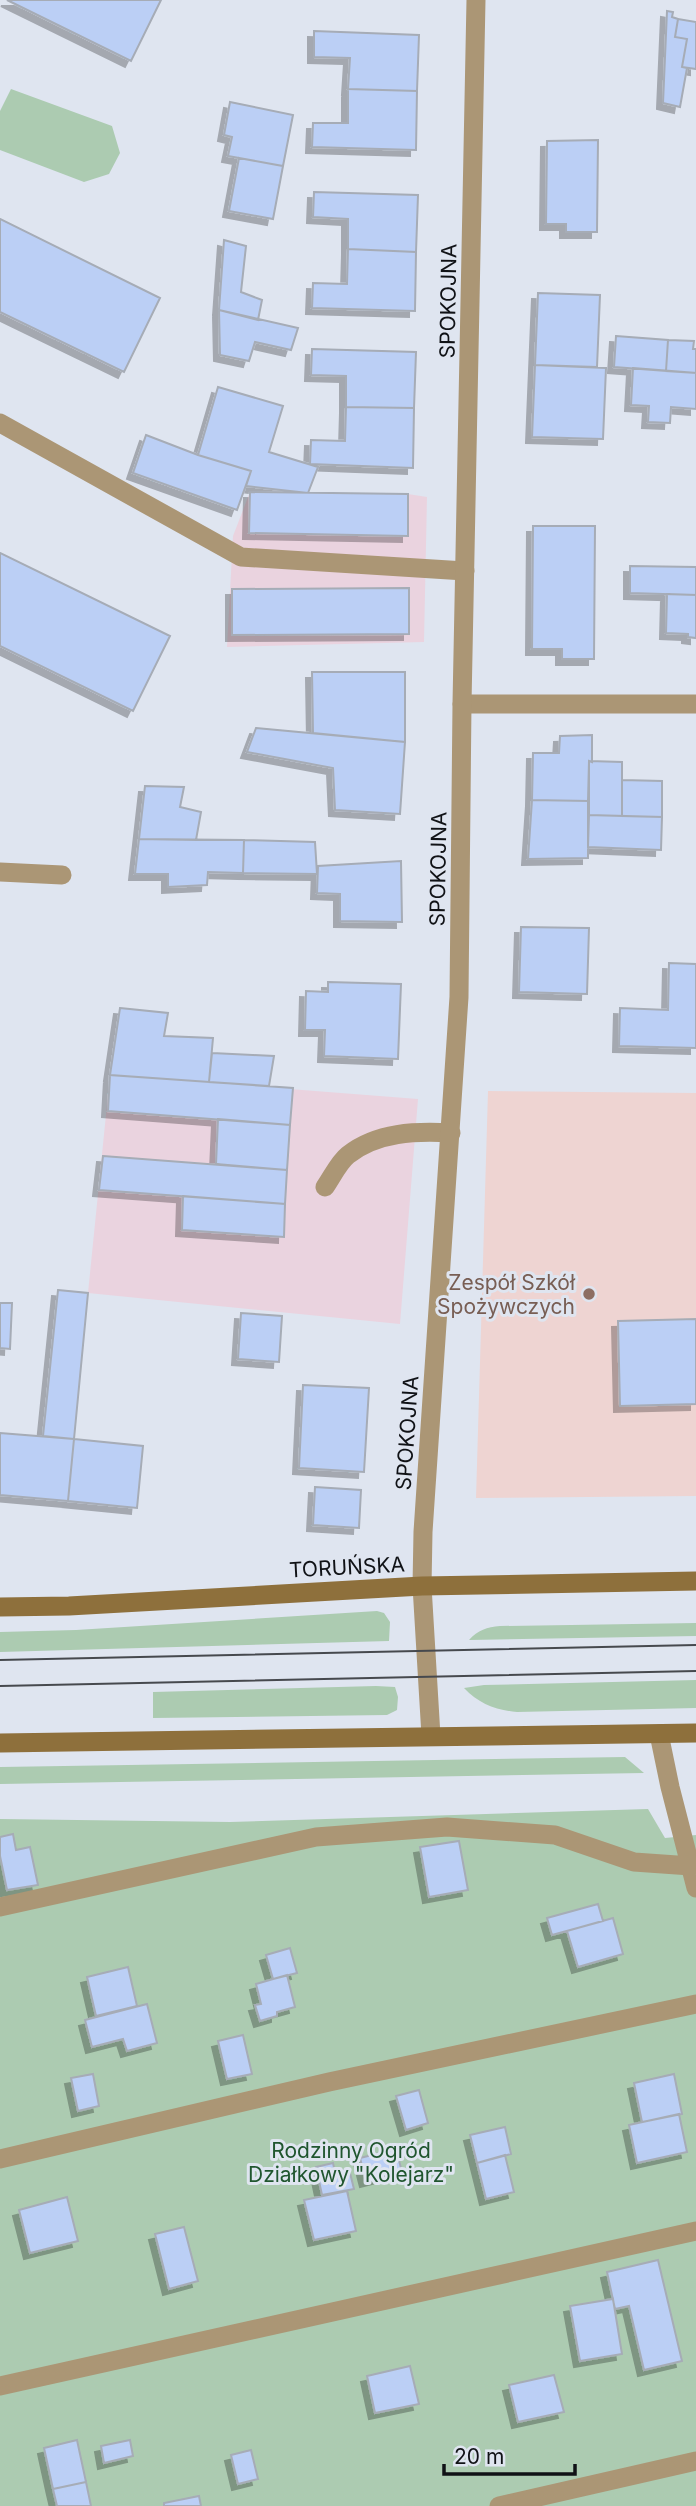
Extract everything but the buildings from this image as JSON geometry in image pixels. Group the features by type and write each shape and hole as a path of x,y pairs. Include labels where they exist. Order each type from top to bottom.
{"main road":[{"name":"TORUŃSKA","path":"0,1606 69,1606 422,1586 696,1581"},
{"path":"0,1743 696,1733"}],"street":[{"name":"SPOKOJNA","path":"431,1736 422,1586 423,1532 459,997 476,0"},
{"path":"0,423 241,557 465,571"},
{"path":"462,704 696,704"},
{"path":"0,872 61,875"},
{"path":"325,1187 346,1156 377,1139 422,1131 450,1133"},
{"path":"659,1734 696,1888"},
{"path":"0,1907 316,1837 447,1826 555,1835 634,1862 691,1866"},
{"path":"0,2159 328,2082 696,2004"},
{"path":"0,2386 696,2231"},
{"path":"499,2506 696,2461"}],"shaded area":[{"path":"250,492 408,494 427,497 424,642 227,647 233,536"},
{"path":"110,1075 418,1099 400,1324 88,1293"},
{"name":"Zespół Szkół Spożywczych","path":"488,1091 696,1093 696,1496 476,1498"}],"green space":[{"path":"11,89 112,126 120,153 109,174 84,182 0,150 0,111"},
{"path":"377,1611 384,1613 390,1622 389,1641 0,1652 0,1632 76,1630"},
{"path":"696,1623 696,1636 469,1640 483,1630 500,1626"},
{"path":"696,1680 696,1708 517,1712 488,1705 464,1688 484,1685"},
{"path":"395,1687 398,1697 397,1710 387,1715 153,1718 153,1692"},
{"path":"625,1757 644,1773 0,1784 0,1767"},
{"name":"Rodzinny Ogród Działkowy \"Kolejarz\"","path":"648,1809 665,1838 696,1835 696,2506 0,2506 0,1819 230,1822"}],"tram line":[{"path":"0,1660 696,1645"},
{"path":"0,1686 696,1671"}],"place":[{"name":"Zespół Szkół Spożywczych","path":"589,1294"}]}
